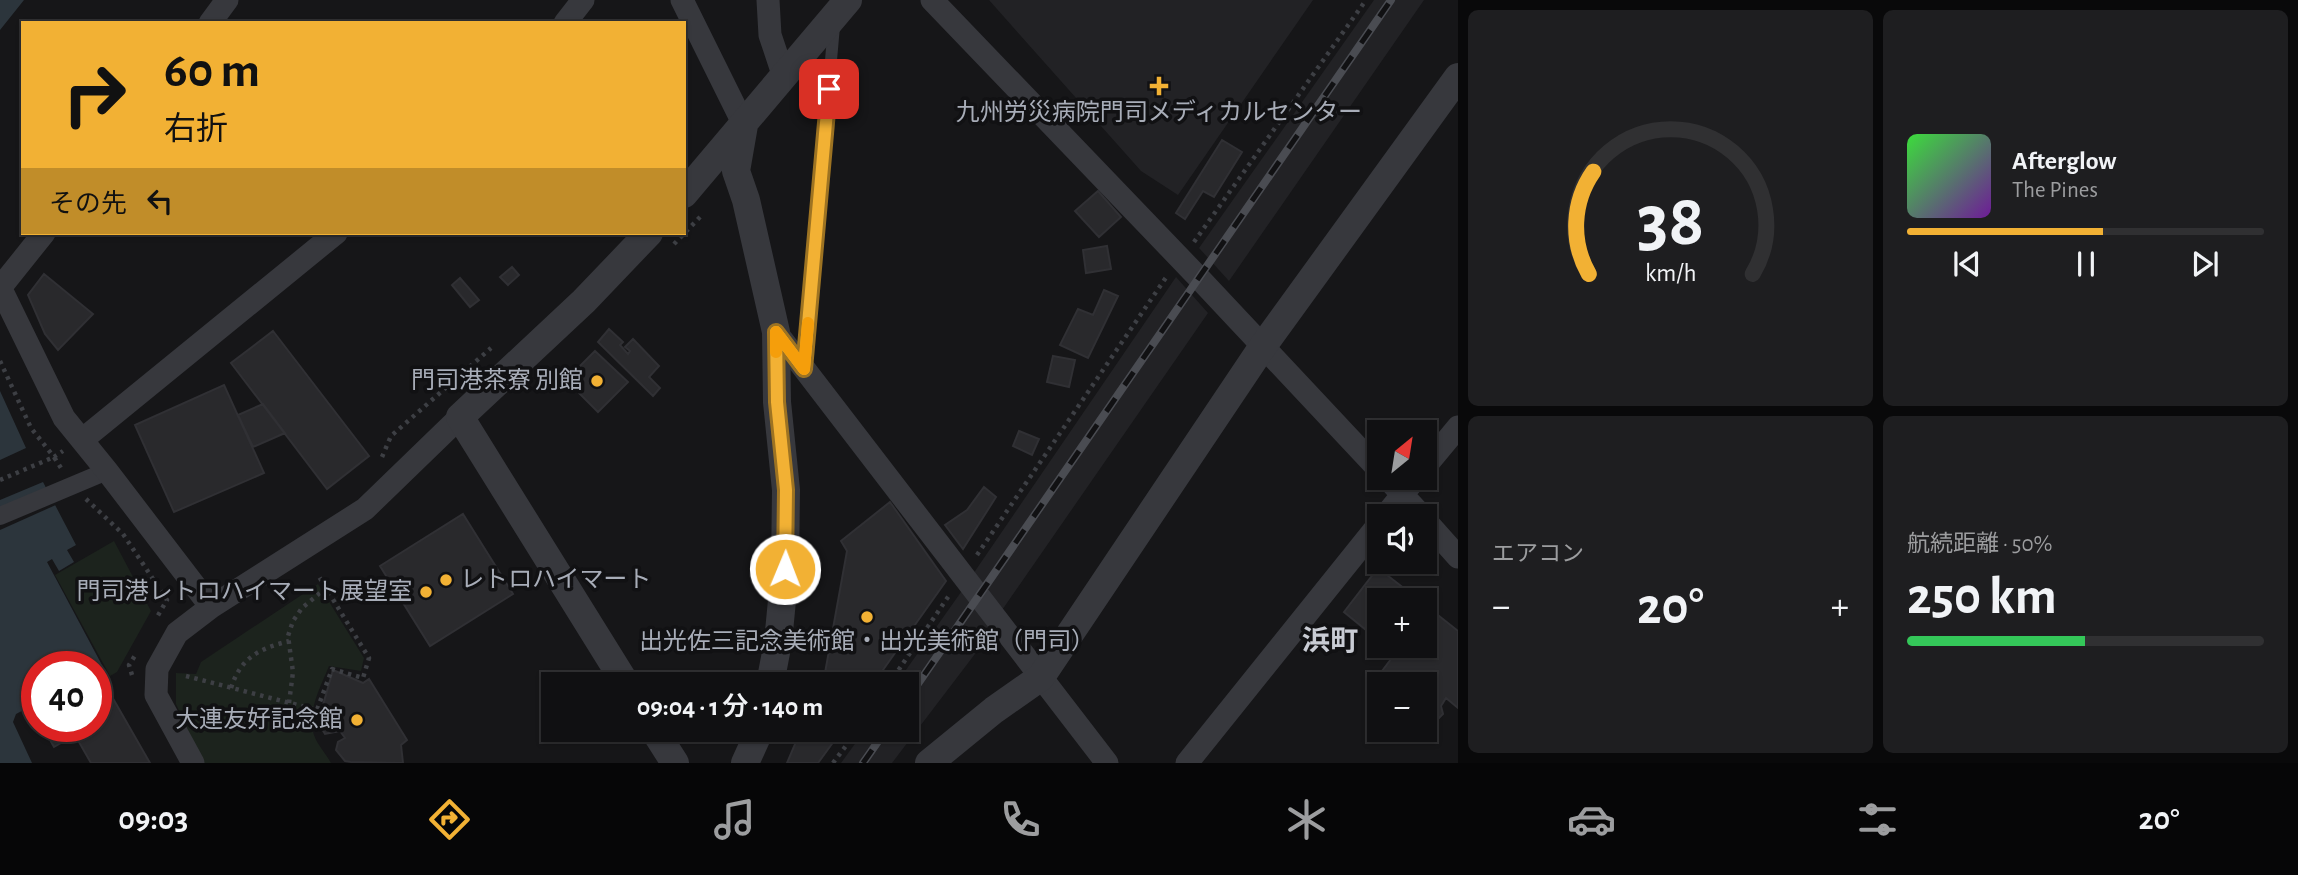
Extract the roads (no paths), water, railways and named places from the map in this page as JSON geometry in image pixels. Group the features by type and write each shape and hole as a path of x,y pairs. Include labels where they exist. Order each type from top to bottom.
{"street":[{"path":"211,21 228,0"},
{"path":"567,21 583,0"},
{"path":"682,0 744,125 736,171 746,200 776,332 777,402 786,490 785,569 772,672"},
{"path":"768,0 770,35 784,77"},
{"path":"932,0 1367,457"},
{"path":"695,203 744,125 841,7"},
{"path":"929,763 994,710 1041,677 1263,346 1458,77"},
{"path":"42,235 0,287 64,418 211,607"},
{"path":"82,440 335,235"},
{"path":"193,763 156,695 157,669 177,633 211,607 365,509 584,301 661,239"},
{"path":"776,332 1107,763"},
{"path":"460,417 619,672"},
{"path":"1437,452 1458,426"},
{"path":"0,516 107,471"},
{"path":"1395,504 1407,490"},
{"path":"1437,534 1458,557"},
{"path":"1187,763 1367,539"},
{"path":"662,742 675,763"},
{"path":"745,763 755,742"}],"lane":[{"path":"804,369 841,7"}],"railway":[{"path":"919,682 1391,0"},
{"path":"863,763 878,742"}],"place":[{"name":"九州労災病院門司メディカルセンター","path":"1159,86"},
{"name":"門司港茶寮 別館","path":"597,381"},
{"name":"レトロハイマート","path":"446,580"},
{"name":"門司港レトロハイマート展望室","path":"426,592"},
{"name":"出光佐三記念美術館・出光美術館（門司）","path":"867,617"},
{"name":"大連友好記念館","path":"357,720"}],"district":[{"name":"浜町","path":"1330,642"}]}
